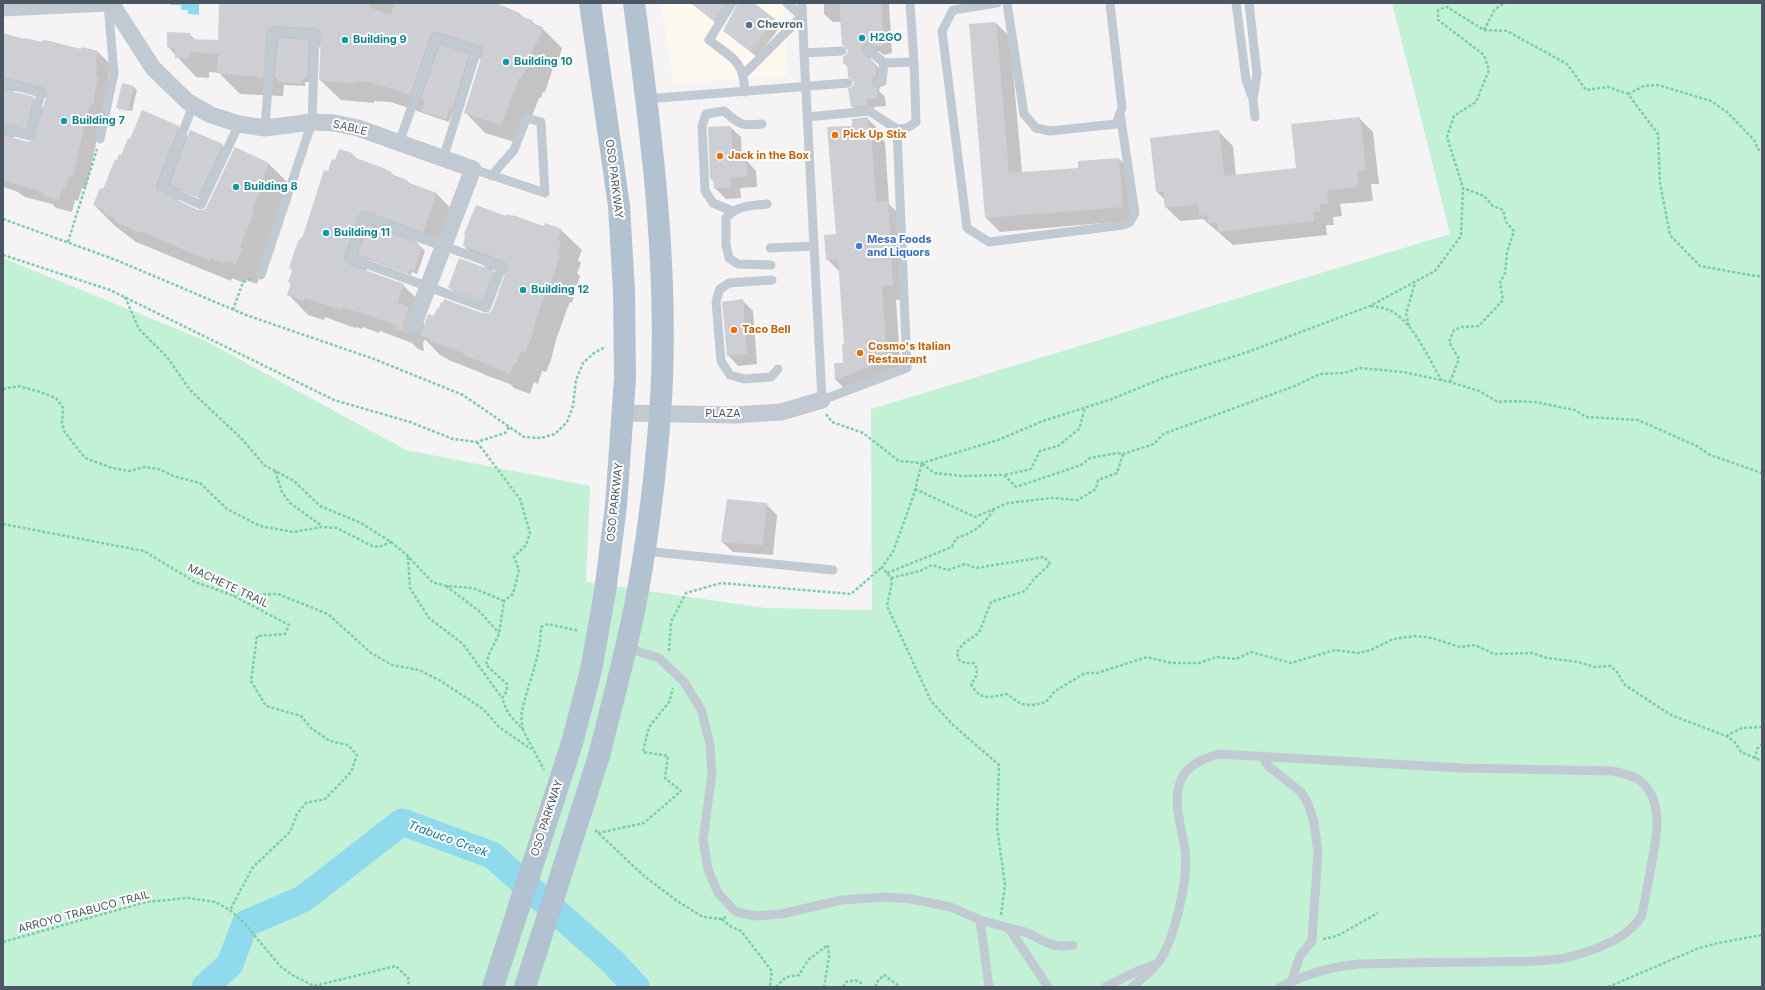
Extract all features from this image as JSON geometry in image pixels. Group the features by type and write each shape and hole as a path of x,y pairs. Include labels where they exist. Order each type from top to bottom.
{"main road":[{"name":"OSO PARKWAY","path":"493,987 572,743 591,670 616,506 626,347 624,291 619,206 590,3"},
{"path":"525,987 599,756 626,648 651,504 660,413 662,292 656,197 646,98 634,3"}],"street":[{"path":"3,8 108,3"},
{"name":"SABLE","path":"108,3 115,9 152,68 192,105 211,115 239,124 265,128 312,122 334,123 358,128 472,170"},
{"path":"413,326 472,170"},
{"name":"PLAZA","path":"623,413 735,415 781,412 819,401"}],"lane":[{"path":"100,139 114,72 108,3"},
{"path":"732,3 709,40 738,62 744,74 745,92"},
{"path":"787,3 802,16"},
{"path":"802,3 814,246 819,401 907,368 896,129"},
{"path":"807,117 869,111 896,129 907,128 916,122 910,3"},
{"path":"997,3 953,10 942,31 967,228 989,242 1123,225 1130,222 1135,213 1120,113"},
{"path":"1007,3 1024,114 1036,128 1050,131 1116,124 1122,108 1110,3"},
{"path":"1236,3 1246,80 1253,100 1255,117"},
{"path":"1249,3 1257,74 1253,100"},
{"path":"744,74 802,16"},
{"path":"261,275 312,122 315,34 272,32 265,128"},
{"path":"400,143 436,38 477,50 443,159"},
{"path":"868,49 884,63 914,62"},
{"path":"804,53 842,51"},
{"path":"877,82 882,82 884,63"},
{"path":"3,83 41,93 30,136 3,129"},
{"path":"646,98 745,92 848,83"},
{"path":"192,105 162,187 201,205 239,124"},
{"path":"732,211 713,203 705,191 702,126 706,114 724,110 733,118 745,125 762,124"},
{"path":"472,170 491,176 545,193 541,122 526,118 514,150 491,176"},
{"path":"767,204 745,207 732,211 726,218 726,245 728,258 738,264 771,265"},
{"path":"364,218 444,245 502,266 486,308 350,258 364,218"},
{"path":"770,248 814,246"},
{"path":"772,280 729,283 720,289 716,301 721,361 730,375 744,379 772,377 778,369"},
{"path":"644,551 833,570"},
{"path":"626,648 659,658 684,682 701,709 710,744 712,774 703,840 708,869 718,893 736,912 756,916 781,914 842,900 886,897 912,899 951,907 980,920 1025,932 1053,946 1067,946 1073,944"},
{"path":"1132,987 1157,964 1167,947 1175,922 1185,877 1185,852 1177,794 1182,778 1190,768 1204,758 1219,754 1461,768 1613,771 1626,774 1638,780 1654,799 1657,813 1657,831 1642,915 1638,924 1629,932 1617,939 1576,955 1551,959 1501,962 1359,964 1338,966 1280,987"},
{"path":"1262,756 1268,766 1301,792 1308,804 1314,822 1318,852 1312,941 1300,956 1291,982"},
{"path":"980,920 989,987"},
{"path":"1009,928 1048,987"},
{"path":"1105,987 1133,973 1157,964"}],"path":[{"path":"1484,30 1495,9 1504,3"},
{"path":"819,401 832,422 863,433 899,461 922,463 998,440 1043,421 1086,407 1163,378 1245,353 1370,306 1435,271 1461,236 1464,188 1448,137 1454,116 1476,102 1489,70 1484,55 1438,20 1438,10 1447,7 1484,30 1507,31 1567,64 1586,90 1608,87 1628,94 1658,134 1660,183 1670,236 1700,266 1762,276"},
{"path":"1628,94 1644,86 1658,85 1711,101 1727,112 1754,140 1758,149 1762,152"},
{"path":"68,242 100,139"},
{"path":"1450,382 1459,359 1449,342 1454,330 1462,327 1479,326 1503,300 1500,282 1505,274 1507,252 1514,231 1506,222 1503,210 1493,206 1484,196 1464,188"},
{"path":"3,218 116,260 232,310 374,359 463,395 524,437 540,438 555,434 567,422 573,406 576,380 583,363 595,352 605,347 626,347"},
{"path":"3,255 110,290 334,400 410,422 453,439 477,442 505,433 510,426"},
{"path":"232,310 243,282 261,275"},
{"path":"1410,327 1406,314 1415,282"},
{"path":"125,297 139,329 167,357 190,390 243,440 264,465 294,481 320,506 361,523 391,542 408,556 432,582 446,586 474,588 504,601"},
{"path":"1370,306 1387,309 1401,317 1410,327 1442,381"},
{"path":"1004,475 1016,487 1081,465 1090,458 1118,453 1123,454 1154,444 1163,434 1295,386 1320,374 1344,373 1360,368 1403,372 1450,382 1479,391 1498,402 1535,402 1575,410 1586,417 1638,420 1697,446 1710,455 1762,473"},
{"path":"3,389 19,386 56,398 63,408 62,423 64,431 85,458 112,468 130,471 144,467 159,469 172,476 200,483 227,509 260,526 293,532 322,527 338,528 372,546 379,547 391,542"},
{"path":"922,463 934,473 963,476 1004,475 1031,470 1040,451 1058,446 1079,429 1086,407"},
{"path":"477,442 520,499 530,533 526,545 514,557 520,570 513,594 504,601 499,634 489,654 486,665 507,684 507,691 502,698"},
{"path":"915,489 975,517 1008,503 1052,498 1078,500 1096,490 1098,480 1117,474 1123,454"},
{"path":"598,833 644,823 681,791 665,778 668,756 643,752 650,727 669,702 679,664 669,651 671,622 686,593 722,583 851,594 882,567 893,552 915,489 922,463"},
{"path":"275,471 282,492 290,503 322,527"},
{"path":"887,573 952,547 956,538 968,535 989,518 994,509"},
{"name":"MACHETE TRAIL","path":"3,524 144,551 195,582 232,595 290,624 285,634 257,636 251,681 266,706 301,716 311,728 330,741 348,745 356,755 351,772 325,799 306,803 297,814 290,832 253,867 230,910"},
{"path":"408,556 410,588 429,618 463,644 502,698 508,713 523,730 548,775"},
{"path":"891,578 920,571 932,565 948,570 965,564 976,568 1044,557 1050,564 1024,591 991,602 979,633 963,644 957,652 959,660 965,663 974,663 978,670 977,676 971,684 976,693 985,697 1007,694 1021,704 1034,705 1046,702 1055,691 1085,673 1098,672 1147,656 1171,663 1199,663 1217,657 1236,659 1251,652 1291,663 1334,650 1358,653 1371,650 1393,639 1415,636 1432,638 1460,647 1476,645 1494,654 1532,653 1547,658 1578,662 1595,667 1611,666 1617,672 1625,685 1671,715 1726,736 1734,741 1741,752 1762,761"},
{"path":"882,567 891,578 892,582 887,606 931,701 952,724 999,765 997,827 1005,885 999,926"},
{"path":"446,586 479,611 499,634"},
{"path":"232,595 278,594 328,614 371,653 392,665 419,670 441,681 483,708 499,727 533,750"},
{"path":"523,730 522,713 541,638 541,627 548,624 597,636"},
{"path":"1726,736 1742,728 1762,727"},
{"path":"1755,759 1757,749 1762,744"},
{"path":"593,828 643,876 677,901 703,917 722,919 736,912"},
{"name":"ARROYO TRABUCO TRAIL","path":"3,942 146,902 188,898 215,902 230,910 245,924 280,966 294,976 314,986 396,966 409,979 408,987"},
{"path":"1312,941 1337,936 1378,913"},
{"path":"722,919 730,926 741,931 772,971 770,984 775,987 786,977 799,975 808,960 828,945 829,957 824,987"},
{"path":"1608,987 1699,948 1718,942 1762,935"},
{"path":"876,987 876,983 884,975 900,987"},
{"path":"843,987 846,982 855,980 861,983 862,987"}],"shaded area":[{"path":"661,3 783,3 788,72 783,77 674,83"}],"green space":[{"path":"1392,3 1762,3 1762,987 3,987 3,258 204,340 406,450 590,486 586,582 765,608 872,610 871,409 1450,234"}],"water":[{"path":"170,3 199,3 199,15 188,14 188,10 181,10 181,5 171,5"}],"building":[{"path":"219,3 371,3 371,8 391,15 394,3 496,3 520,13 519,16 533,20 532,23 543,27 538,43 535,42 525,73 523,72 521,79 519,78 501,125 464,113 483,52 482,46 438,32 434,32 430,36 410,95 370,82 354,82 354,84 319,80 321,34 316,28 272,26 267,28 263,77 219,74 219,72 217,72 218,54 189,52 189,58 175,58 175,48 167,47 167,32 190,33 190,39 218,40"},
{"path":"691,3 725,3 714,21"},
{"name":"Chevron","path":"738,3 754,3 775,19 750,51 723,31"},
{"name":"H2GO","path":"839,3 881,3 884,45 875,47 870,43 866,43 862,48 864,54 876,64 876,76 871,82 874,87 877,88 878,98 866,99 867,105 851,107 848,89 853,86 854,82 848,77 847,64 843,64 843,57 847,54 848,50 842,45"},
{"path":"996,22 1009,173 1078,168 1078,161 1119,158 1123,207 985,218 969,24"},
{"name":"Building 7","path":"3,33 24,39 42,42 42,40 50,41 81,49 82,47 98,51 95,65 98,66 95,76 98,77 93,105 91,104 88,110 73,177 69,176 65,189 62,188 59,200 42,195 43,192 3,180 3,135 28,142 34,140 47,94 43,87 3,77"},
{"path":"278,38 309,40 307,79 303,79 302,84 278,82 278,78 275,77"},
{"path":"440,45 469,54 452,109 450,108 446,119 421,111 425,100 421,99"},
{"path":"122,83 134,86 128,111 116,108"},
{"path":"3,89 34,97 26,129 3,123"},
{"name":"Building 8","path":"142,110 179,126 156,185 157,190 198,210 204,210 206,208 235,147 269,163 257,192 259,193 252,209 254,210 251,220 240,247 243,248 236,264 225,260 224,263 211,258 210,261 147,234 141,233 114,221 115,218 103,213 104,210 93,205 100,188 103,189 115,159 117,160 119,154 121,155 128,138 130,139"},
{"path":"868,117 868,127 871,127 876,202 888,201 893,285 882,286 887,360 880,361 880,363 835,380 834,363 843,363 842,345 844,344 838,259 826,260 824,235 836,234 827,127 852,126 852,119"},
{"path":"1360,117 1366,170 1357,171 1359,187 1327,190 1328,203 1320,204 1321,211 1313,212 1314,221 1218,232 1217,222 1208,223 1208,215 1199,216 1198,204 1165,208 1163,192 1156,192 1150,138 1219,130 1224,176 1296,168 1291,124"},
{"name":"Jack in the Box","path":"731,126 733,160 746,159 747,176 730,178 731,187 714,189 713,179 710,179 708,127"},
{"path":"190,130 223,144 198,197 170,184"},
{"name":"Building 11","path":"339,149 352,153 351,156 386,169 392,172 391,174 407,180 407,182 437,193 423,232 366,211 360,212 344,256 344,259 348,264 404,284 397,303 409,307 403,328 405,332 396,329 397,326 360,312 359,313 343,307 342,310 305,298 303,301 287,295 291,283 288,282 293,269 289,268 298,241 303,236 324,170 328,171 332,159 335,160"},
{"name":"Building 12","path":"476,205 506,216 507,214 513,215 540,225 544,226 545,223 562,229 558,240 561,241 557,253 560,255 551,283 549,282 536,319 531,339 525,352 521,351 517,364 514,362 510,374 463,355 464,353 430,341 430,339 419,334 428,314 434,316 437,308 439,308 441,302 443,303 444,299 484,314 489,313 492,310 508,266 504,261 463,246 464,234"},
{"path":"368,225 418,243 418,246 422,247 414,271 409,270 408,273 358,254"},
{"path":"459,258 494,271 483,300 448,288"},
{"name":"Taco Bell","path":"743,299 747,354 727,356 722,302"},
{"path":"727,499 767,503 763,545 721,542"}],"waterway":[{"name":"Trabuco Creek","path":"205,987 230,964 245,924 303,899 402,822 492,855 613,962 636,987"}],"place":[{"name":"Chevron","path":"749,25"},
{"name":"H2GO","path":"862,38"},
{"name":"Building 9","path":"345,40"},
{"name":"Building 10","path":"506,62"},
{"name":"Building 7","path":"64,121"},
{"name":"Pick Up Stix","path":"835,135"},
{"name":"Jack in the Box","path":"720,156"},
{"name":"Building 8","path":"236,187"},
{"name":"Building 11","path":"326,233"},
{"name":"Mesa Foods and Liquors","path":"859,246"},
{"name":"Building 12","path":"523,290"},
{"name":"Taco Bell","path":"734,330"},
{"name":"Cosmo's Italian Restaurant","path":"860,353"}]}
